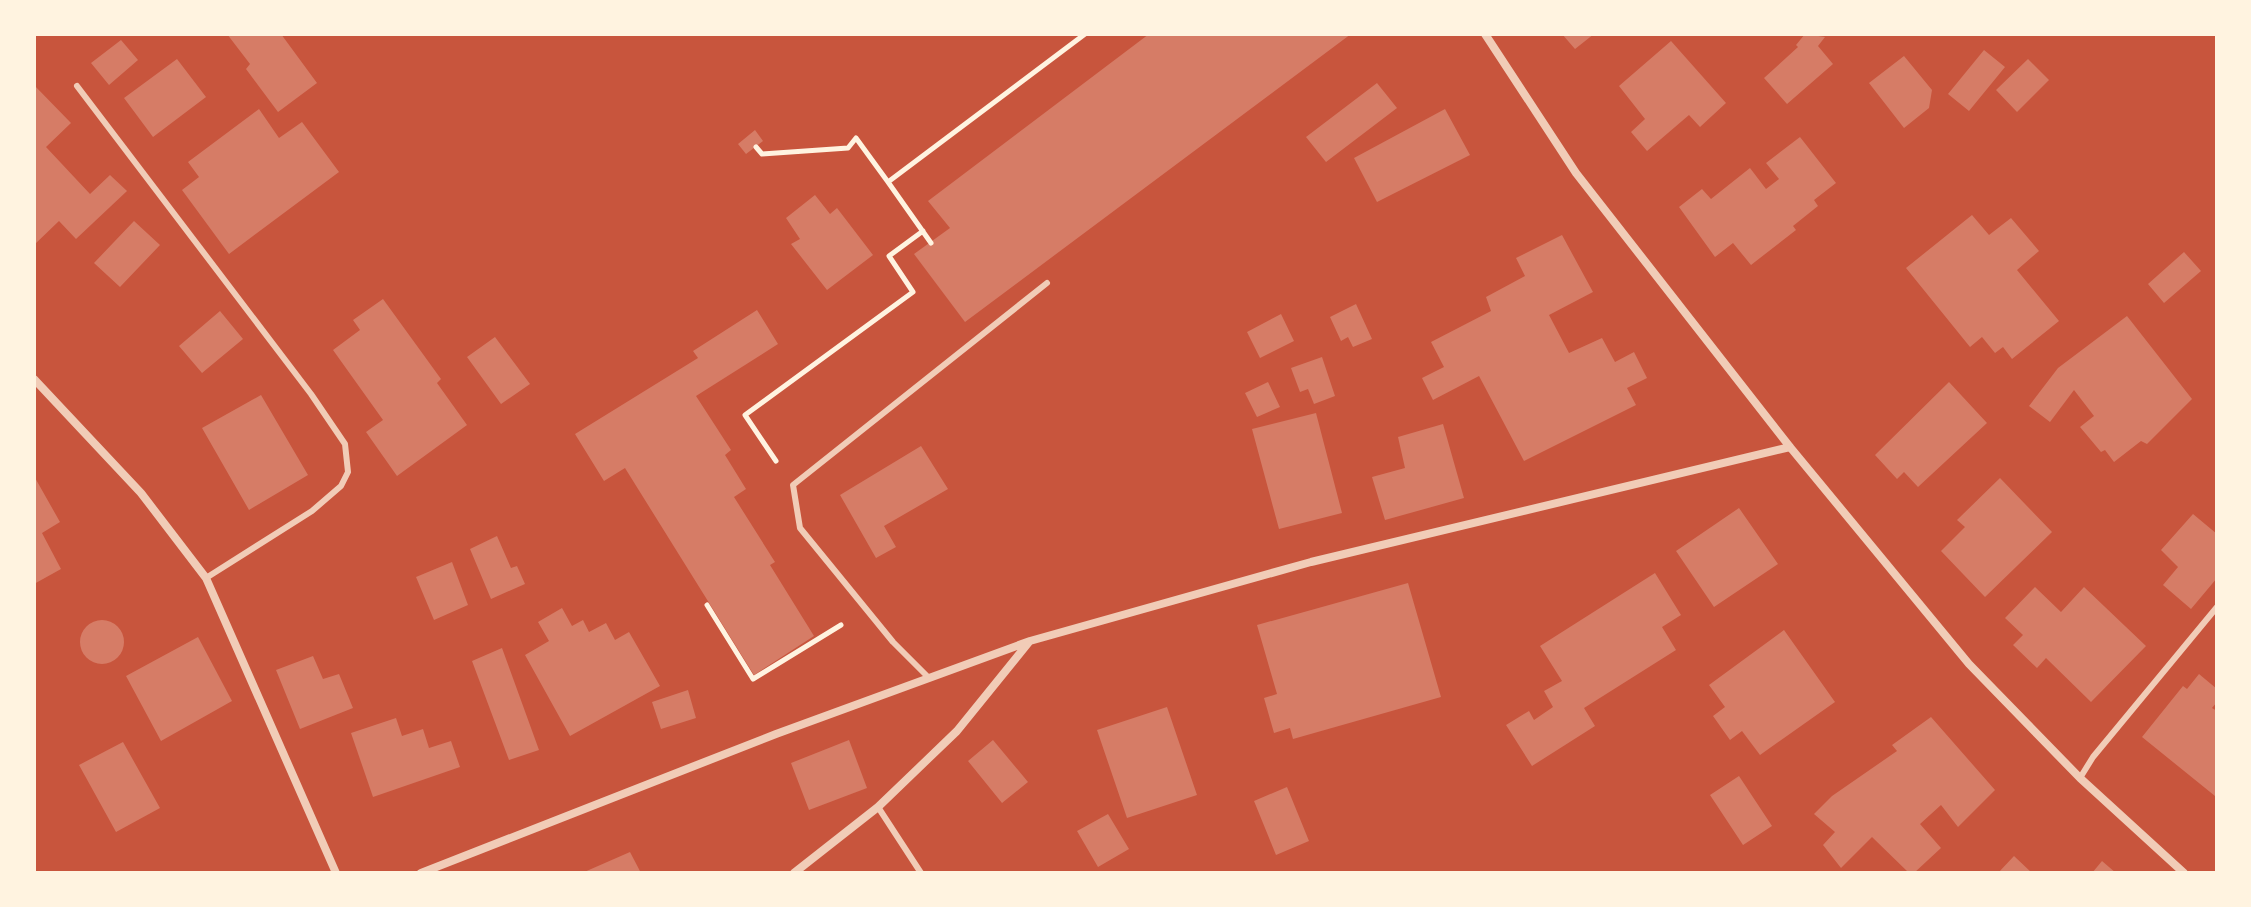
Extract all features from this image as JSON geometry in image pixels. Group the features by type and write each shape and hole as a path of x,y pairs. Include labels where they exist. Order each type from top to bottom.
{"street":[{"path":"1485,34 1576,173 1790,447 1969,664 2080,778 2184,873"},
{"path":"34,379 141,493 206,578 336,873"},
{"path":"421,873 776,734 1030,641 1311,562 1790,447"},
{"path":"794,873 878,807 957,731 1030,641"}],"lane":[{"path":"77,86 311,394 345,444 348,472 332,497 206,578"},
{"path":"929,678 893,642 800,528 793,485 1047,283"},
{"path":"2080,778 2093,757 2217,607"},
{"path":"878,807 921,873"}],"path":[{"path":"888,182 1085,34"},
{"path":"756,147 762,154 848,148 856,138 931,243"},
{"path":"707,605 753,679 854,617"}],"building":[{"path":"227,34 281,34 317,83 278,112 246,69 250,64"},
{"path":"1149,34 1351,34 965,322 914,254 950,228 928,201"},
{"path":"1562,34 1594,34 1575,49"},
{"path":"1805,34 1825,37 1818,46 1833,64 1787,104 1764,78 1798,47 1796,45"},
{"path":"121,40 138,60 109,85 91,63"},
{"path":"1671,41 1726,103 1700,127 1689,115 1647,151 1631,132 1645,119 1619,86"},
{"path":"1984,50 2005,67 1969,111 1948,94"},
{"path":"1904,56 1932,90 1929,108 1904,128 1869,83"},
{"path":"177,59 206,97 153,137 124,98"},
{"path":"2028,59 2049,80 2017,112 1996,90"},
{"path":"1377,83 1397,108 1326,162 1306,137"},
{"path":"34,85 71,123 46,147 90,194 110,175 127,191 76,239 59,221 34,245"},
{"path":"259,109 279,138 302,122 339,172 229,254 182,190 199,177 188,162"},
{"path":"1445,109 1470,155 1377,202 1354,158"},
{"path":"755,130 763,141 746,154 738,144"},
{"path":"1800,137 1836,183 1814,200 1818,206 1793,226 1796,230 1751,265 1733,243 1715,257 1679,207 1702,189 1711,199 1750,168 1766,189 1779,179 1766,163"},
{"path":"815,195 830,214 837,208 873,255 827,290 791,244 800,239 786,218"},
{"path":"1972,215 1989,235 2011,218 2039,251 2017,270 2059,321 2012,359 2003,347 1995,353 1982,337 1970,347 1906,268"},
{"path":"134,221 160,245 120,287 94,263"},
{"path":"1562,235 1593,292 1549,315 1569,353 1602,338 1615,362 1634,352 1647,378 1627,388 1636,405 1524,461 1479,376 1433,400 1422,378 1444,367 1431,342 1491,311 1486,297 1525,276 1516,258"},
{"path":"2184,252 2201,271 2164,303 2148,284"},
{"path":"383,299 441,379 437,383 467,425 397,476 366,432 383,420 333,350 360,330 353,320"},
{"path":"1356,304 1372,339 1353,347 1348,337 1341,341 1330,317"},
{"path":"757,310 778,344 696,396 731,450 725,455 746,489 734,497 775,562 770,565 814,636 754,675 625,468 604,481 575,434 698,358 693,351"},
{"path":"220,311 243,339 202,373 179,346"},
{"path":"1281,314 1294,341 1260,358 1247,332"},
{"path":"2127,316 2192,399 2147,444 2141,441 2114,462 2080,427 2094,416 2074,390 2050,422 2029,406 2058,368"},
{"path":"495,337 530,384 501,404 467,357"},
{"path":"1322,357 1335,396 1314,404 1308,389 1300,392 1291,368"},
{"path":"1268,382 1280,407 1257,417 1245,393"},
{"path":"1949,382 1987,423 1918,487 1904,472 1897,479 1875,455"},
{"path":"261,395 308,475 249,510 202,428"},
{"path":"1316,413 1342,513 1279,529 1252,429"},
{"path":"1443,424 1464,498 1385,520 1372,477 1405,468 1398,437"},
{"path":"921,446 948,489 884,526 896,547 876,558 840,495"},
{"path":"34,476 60,522 42,533 61,569 34,584"},
{"path":"2000,478 2052,532 1985,597 1941,551 1965,527 1957,520"},
{"path":"1739,508 1778,564 1714,607 1676,551"},
{"path":"2193,514 2217,534 2217,578 2191,609 2163,585 2178,567 2161,550"},
{"path":"497,536 511,568 517,566 525,584 491,599 470,549"},
{"path":"452,562 468,605 434,620 416,577"},
{"path":"1655,573 1681,615 1662,627 1676,650 1584,708 1595,726 1532,766 1506,725 1529,711 1534,720 1553,707 1544,691 1562,681 1540,646"},
{"path":"1408,583 1441,697 1293,739 1290,728 1274,733 1264,698 1277,694 1257,625"},
{"path":"2035,587 2061,612 2084,587 2146,646 2091,702 2046,658 2037,668 2013,645 2023,635 2005,618"},
{"path":"562,608 572,626 583,620 589,632 606,623 615,640 629,632 660,686 570,736 525,655 549,641 538,622"},
{"path":"102,620 117,627 124,642 117,657 102,664 87,657 80,642 87,627"},
{"path":"1784,630 1835,702 1760,755 1742,731 1730,740 1713,716 1725,707 1709,685"},
{"path":"198,637 232,701 161,741 126,676"},
{"path":"502,648 539,750 509,760 472,661"},
{"path":"313,656 323,679 339,674 353,708 300,729 276,670"},
{"path":"2199,674 2217,689 2217,702 2212,708 2217,711 2215,796 2142,737 2183,686 2187,689"},
{"path":"688,690 696,718 661,729 652,702"},
{"path":"1167,707 1197,795 1127,818 1097,730"},
{"path":"1931,717 1995,790 1958,827 1941,805 1920,824 1941,848 1914,873 1909,873 1872,837 1841,868 1823,845 1835,832 1814,814 1832,796 1897,751 1892,745"},
{"path":"396,718 402,736 423,729 429,748 451,741 460,767 373,797 351,733"},
{"path":"849,740 867,788 809,810 791,763"},
{"path":"993,740 1028,782 1002,803 968,761"},
{"path":"123,742 160,808 116,832 79,765"},
{"path":"1739,776 1772,826 1743,845 1710,795"},
{"path":"1287,787 1309,841 1276,855 1254,801"},
{"path":"1108,814 1129,849 1098,867 1077,831"},
{"path":"630,852 641,873 582,873"},
{"path":"2014,856 2032,873 1998,873"},
{"path":"2102,861 2116,873 2092,873"}]}
